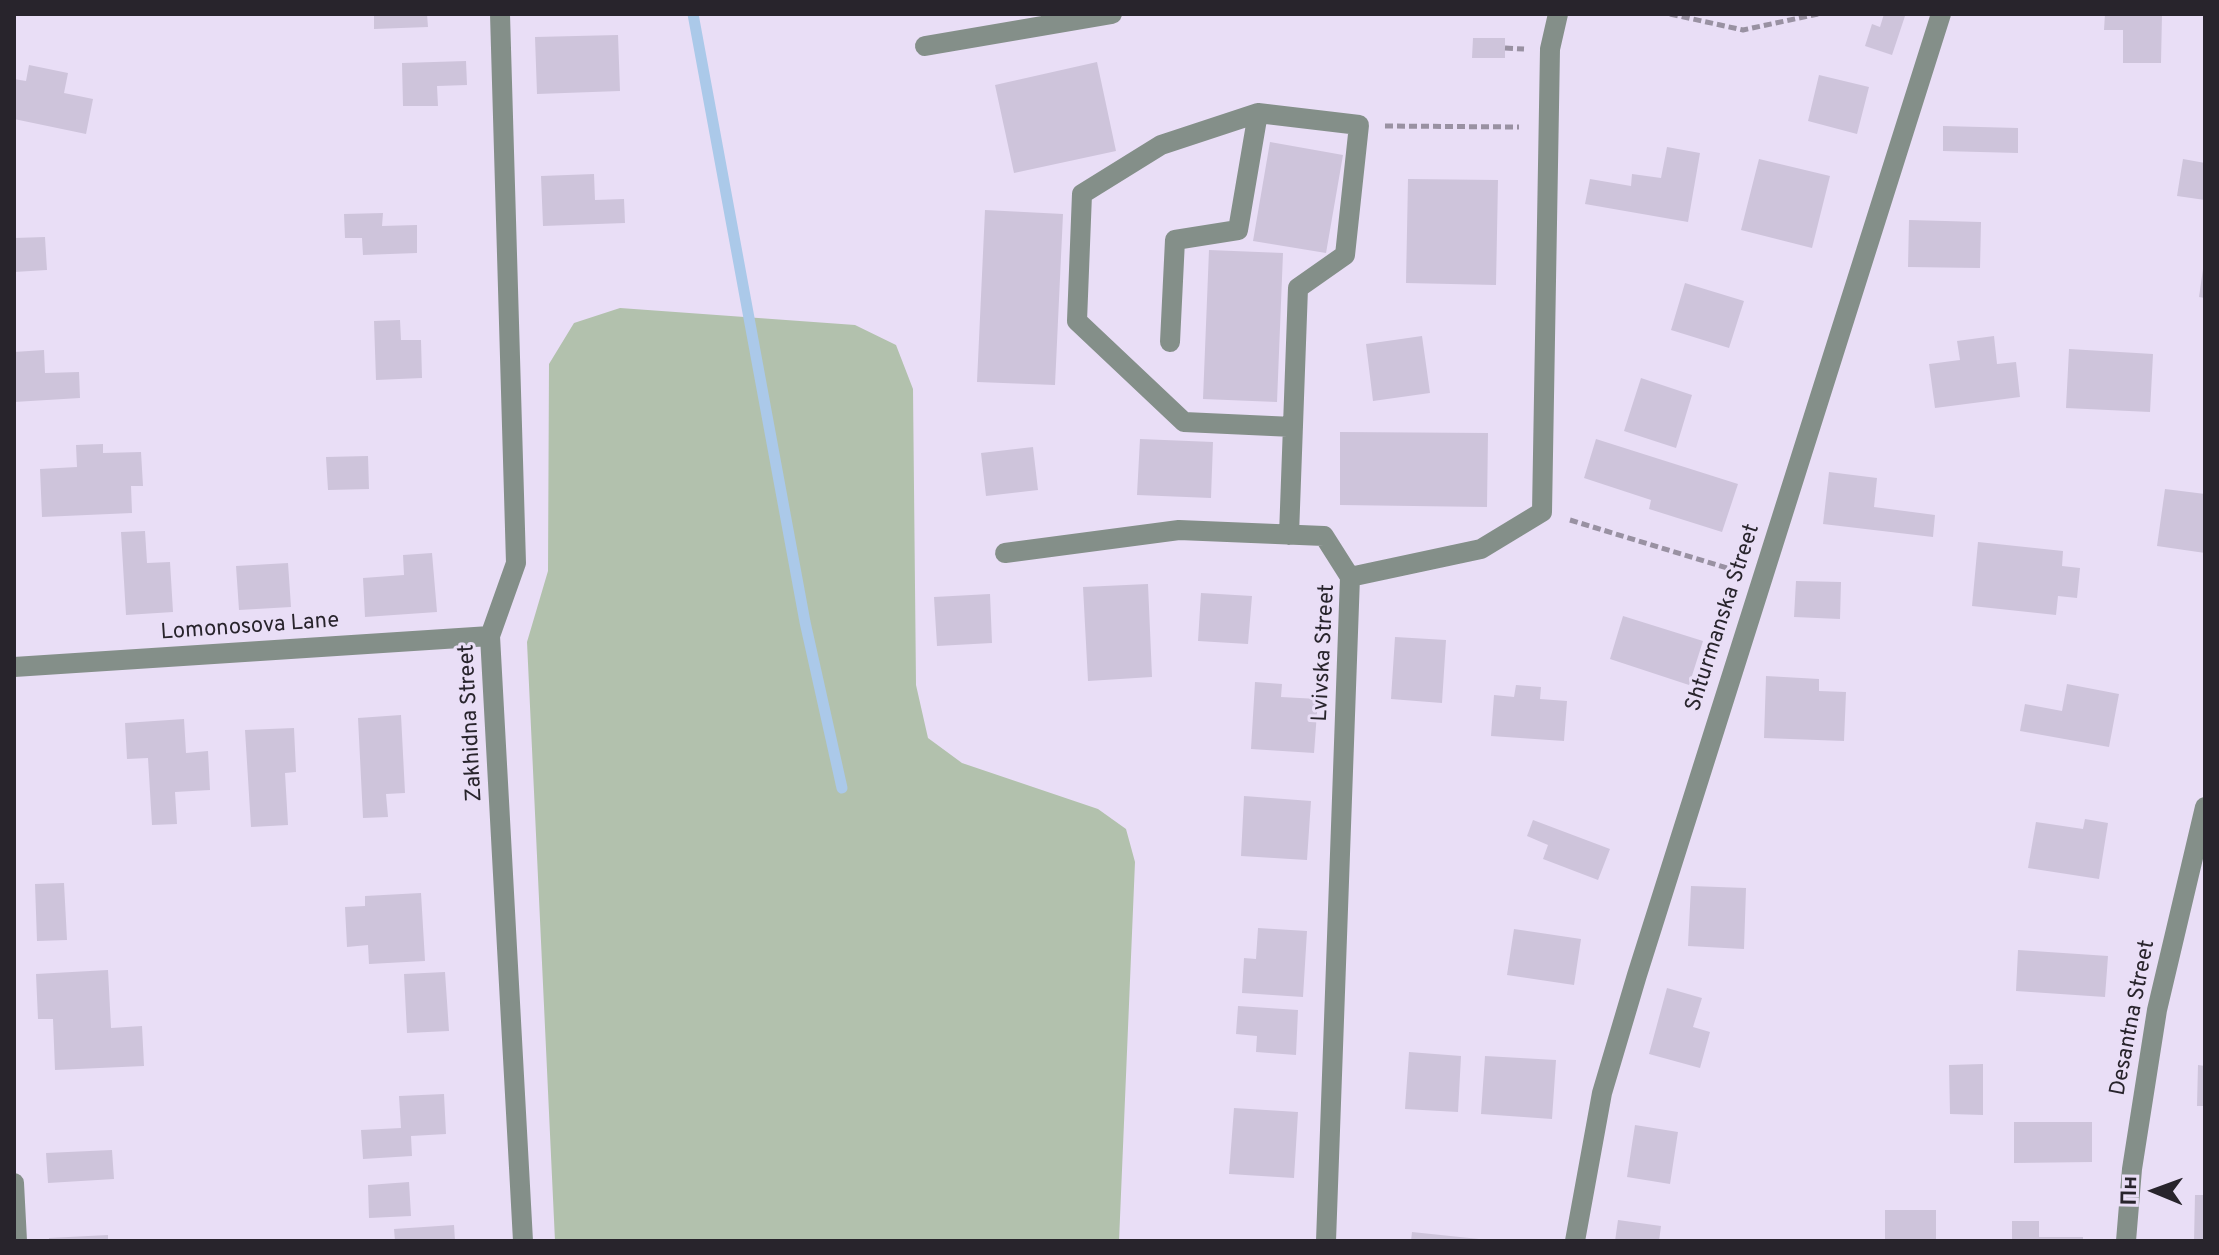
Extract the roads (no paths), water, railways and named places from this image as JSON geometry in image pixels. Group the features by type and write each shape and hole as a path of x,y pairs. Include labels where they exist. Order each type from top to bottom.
{"street":[{"name":"Zakhidna Street","path":"500,14 516,563 490,636 523,1241"},
{"path":"925,46 1112,14"},
{"name":"Lvivska Street","path":"1326,1241 1350,577 1481,549 1542,512 1550,49 1558,14"},
{"name":"Shturmanska Street","path":"1575,1241 1602,1093 1641,960 1941,14"},
{"path":"1170,342 1175,240 1238,230 1258,113"},
{"path":"1289,535 1293,427 1298,288 1345,255 1359,125 1258,113 1161,145 1082,194 1077,321 1184,422 1293,427"},
{"path":"1005,553 1179,530 1324,536 1350,577"},
{"name":"Lomonosova Lane","path":"14,667 490,636"},
{"name":"Desantna Street","path":"2126,1241 2132,1169 2157,1010 2205,807"},
{"path":"14,1183 17,1241"}],"waterway":[{"path":"693,14 805,622 842,788"}]}
